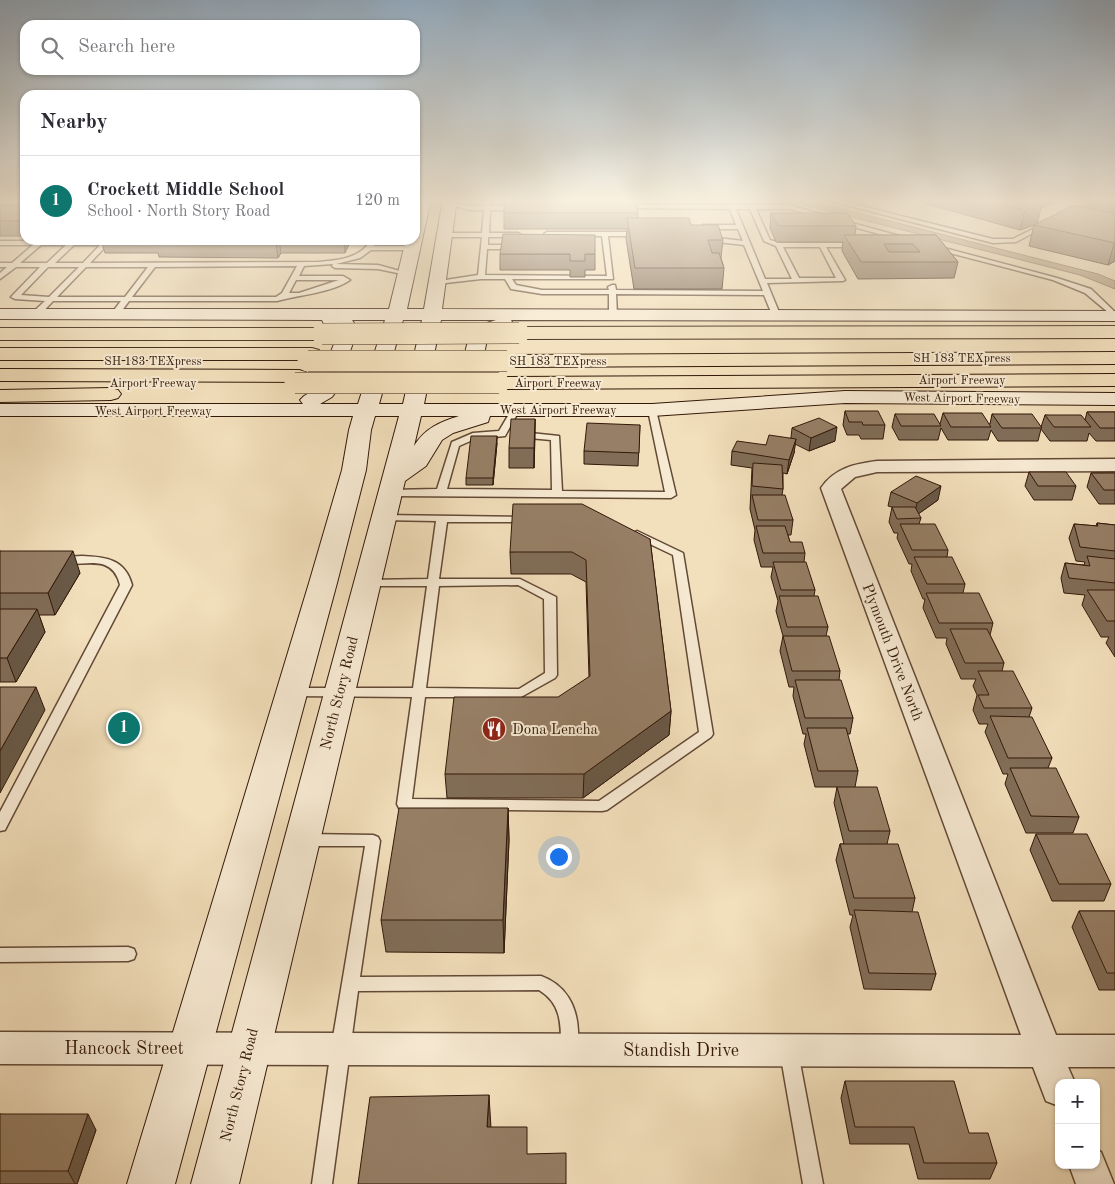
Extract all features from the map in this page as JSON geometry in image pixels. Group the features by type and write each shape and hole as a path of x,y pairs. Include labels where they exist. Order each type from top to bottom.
{"highway":[{"path":"0,325 162,334"},
{"path":"0,334 1115,332"},
{"name":"SH 183 TEXpress","path":"0,361 301,373 509,357 1115,351"},
{"name":"SH 183 TEXpress","path":"0,354 301,373"},
{"name":"SH 183 TEXpress","path":"509,357 1115,358"},
{"path":"0,375 301,373"},
{"path":"0,396 301,373"},
{"name":"Airport Freeway","path":"0,383 301,373 397,383 1115,380"}],"main road":[{"path":"151,1184 188,1049 292,692 354,470 360,430 396,315 411,254"},
{"path":"426,254 423,278 437,289 460,300 485,308 553,315"},
{"name":"North Story Road","path":"215,1184 412,409 429,337 442,254"},
{"path":"319,314 369,305 405,282"},
{"path":"0,314 1115,316"},
{"path":"75,411 117,404 300,402 316,398 325,393 349,329 345,324 334,320 173,320 146,314"},
{"path":"635,315 606,321 507,323 479,332 467,386 469,394 490,402 649,404 677,408"},
{"name":"West Airport Freeway","path":"0,410 652,410 845,397 1115,399"},
{"path":"389,497 418,461 426,444 445,428 508,409"},
{"path":"75,411 110,416 313,418 326,422 345,432 350,442 354,470"}],"street":[{"name":"Plymouth Drive North","path":"1055,1079 832,488 838,478 856,468 885,466 1115,465"},
{"name":"Hancock Street","path":"0,1048 248,1049"},
{"name":"Standish Drive","path":"248,1049 1115,1051"},
{"path":"1089,1169 1095,1184"}],"lane":[{"path":"0,277 26,254"},
{"path":"60,254 15,297 51,299 278,299 284,295 302,264"},
{"path":"36,314 94,254"},
{"path":"318,264 361,254"},
{"path":"481,277 484,254"},
{"path":"607,254 613,293 613,315"},
{"path":"751,254 777,316"},
{"path":"783,254 796,280"},
{"path":"762,281 841,280 827,254"},
{"path":"963,254 1055,279 1088,291 1115,316"},
{"path":"115,314 153,264"},
{"path":"0,265 318,264 378,267 405,282"},
{"path":"437,289 481,277 611,278"},
{"path":"507,277 514,286 530,291 767,293"},
{"path":"284,295 300,295 346,280 343,278 294,278"},
{"path":"502,434 508,409"},
{"path":"389,497 441,492 671,494 652,410"},
{"path":"441,492 455,444 473,436 502,434 556,438 557,494"},
{"path":"389,497 442,518 539,519"},
{"path":"442,518 404,804 602,806 706,734 678,553 624,527"},
{"path":"0,826 126,585 125,576 119,568 109,563 95,560 49,560"},
{"path":"292,692 521,693 551,675 550,597 520,582 367,583"},
{"path":"301,840 373,842 340,1049 322,1184"},
{"path":"0,955 128,954"},
{"path":"351,984 540,983 561,997 569,1017 570,1050"},
{"path":"788,1050 813,1184"}],"shaded area":[{"path":"998,254 1020,254 1098,274 1115,281 1115,289 1080,275"}],"building":[{"path":"570,254 585,254 585,261 570,261"},
{"path":"633,254 719,254 724,268 635,268"},
{"path":"856,254 952,254 958,262 861,262"},
{"path":"845,411 878,411 885,425 863,425 862,422 849,422"},
{"path":"1087,412 1115,412 1115,428 1100,428"},
{"path":"943,413 982,413 991,427 951,427"},
{"path":"895,414 934,414 941,426 901,426"},
{"path":"992,414 1032,414 1042,428 1002,428"},
{"path":"1045,415 1081,415 1091,427 1054,427"},
{"path":"819,418 837,427 811,438 792,428"},
{"path":"511,419 535,419 534,448 509,448"},
{"path":"587,423 640,425 639,453 584,451"},
{"path":"769,435 796,439 789,460 732,451 737,441 766,445"},
{"path":"471,436 497,436 493,478 466,478"},
{"path":"753,463 782,465 783,489 752,486"},
{"path":"1029,472 1066,472 1076,486 1038,486"},
{"path":"1091,473 1115,473 1115,490 1104,490"},
{"path":"916,476 941,486 917,503 891,492"},
{"path":"752,495 785,495 793,520 758,520"},
{"path":"513,504 582,504 650,539 671,711 584,774 445,774 454,697 558,697 590,676 586,560 572,552 510,552"},
{"path":"892,507 915,507 921,518 897,519"},
{"path":"1097,523 1115,525 1115,551 1080,547 1074,524 1098,526"},
{"path":"900,524 935,524 948,550 912,550"},
{"path":"756,526 785,526 790,542 802,542 805,553 763,553"},
{"path":"0,551 73,551 48,593 0,593"},
{"path":"1087,556 1115,559 1115,583 1069,578 1065,563 1090,566"},
{"path":"914,557 952,557 965,584 927,584"},
{"path":"773,562 806,562 815,590 781,590"},
{"path":"1087,590 1115,590 1115,621 1107,621"},
{"path":"926,593 979,593 993,623 939,623"},
{"path":"779,596 818,596 828,627 787,627"},
{"path":"0,609 37,609 7,658 0,658"},
{"path":"950,629 987,629 1004,663 965,663"},
{"path":"783,636 829,636 840,671 792,671"},
{"path":"978,671 1013,671 1032,708 984,708 978,695 989,695"},
{"path":"795,680 841,680 853,718 805,718"},
{"path":"0,687 36,687 0,751"},
{"path":"990,716 1032,717 1052,758 1008,758"},
{"path":"807,728 846,728 858,771 818,771"},
{"path":"1010,768 1056,768 1079,817 1031,816"},
{"path":"837,787 877,787 890,831 849,831"},
{"path":"399,808 508,808 503,920 381,920"},
{"path":"1036,834 1087,834 1111,884 1059,884"},
{"path":"840,844 898,844 915,898 854,898"},
{"path":"854,910 918,912 936,974 869,973"},
{"path":"1079,911 1115,911 1115,973 1107,973"},
{"path":"845,1081 954,1081 969,1133 988,1133 997,1163 924,1163 914,1127 855,1127"},
{"path":"489,1095 487,1127 527,1127 527,1154 566,1153 566,1184 358,1184 370,1097"},
{"path":"0,1114 88,1114 68,1171 0,1171"}],"place":[{"name":"Crockett Middle School","path":"124,728"},
{"name":"Dona Lencha","path":"494,729"}]}
